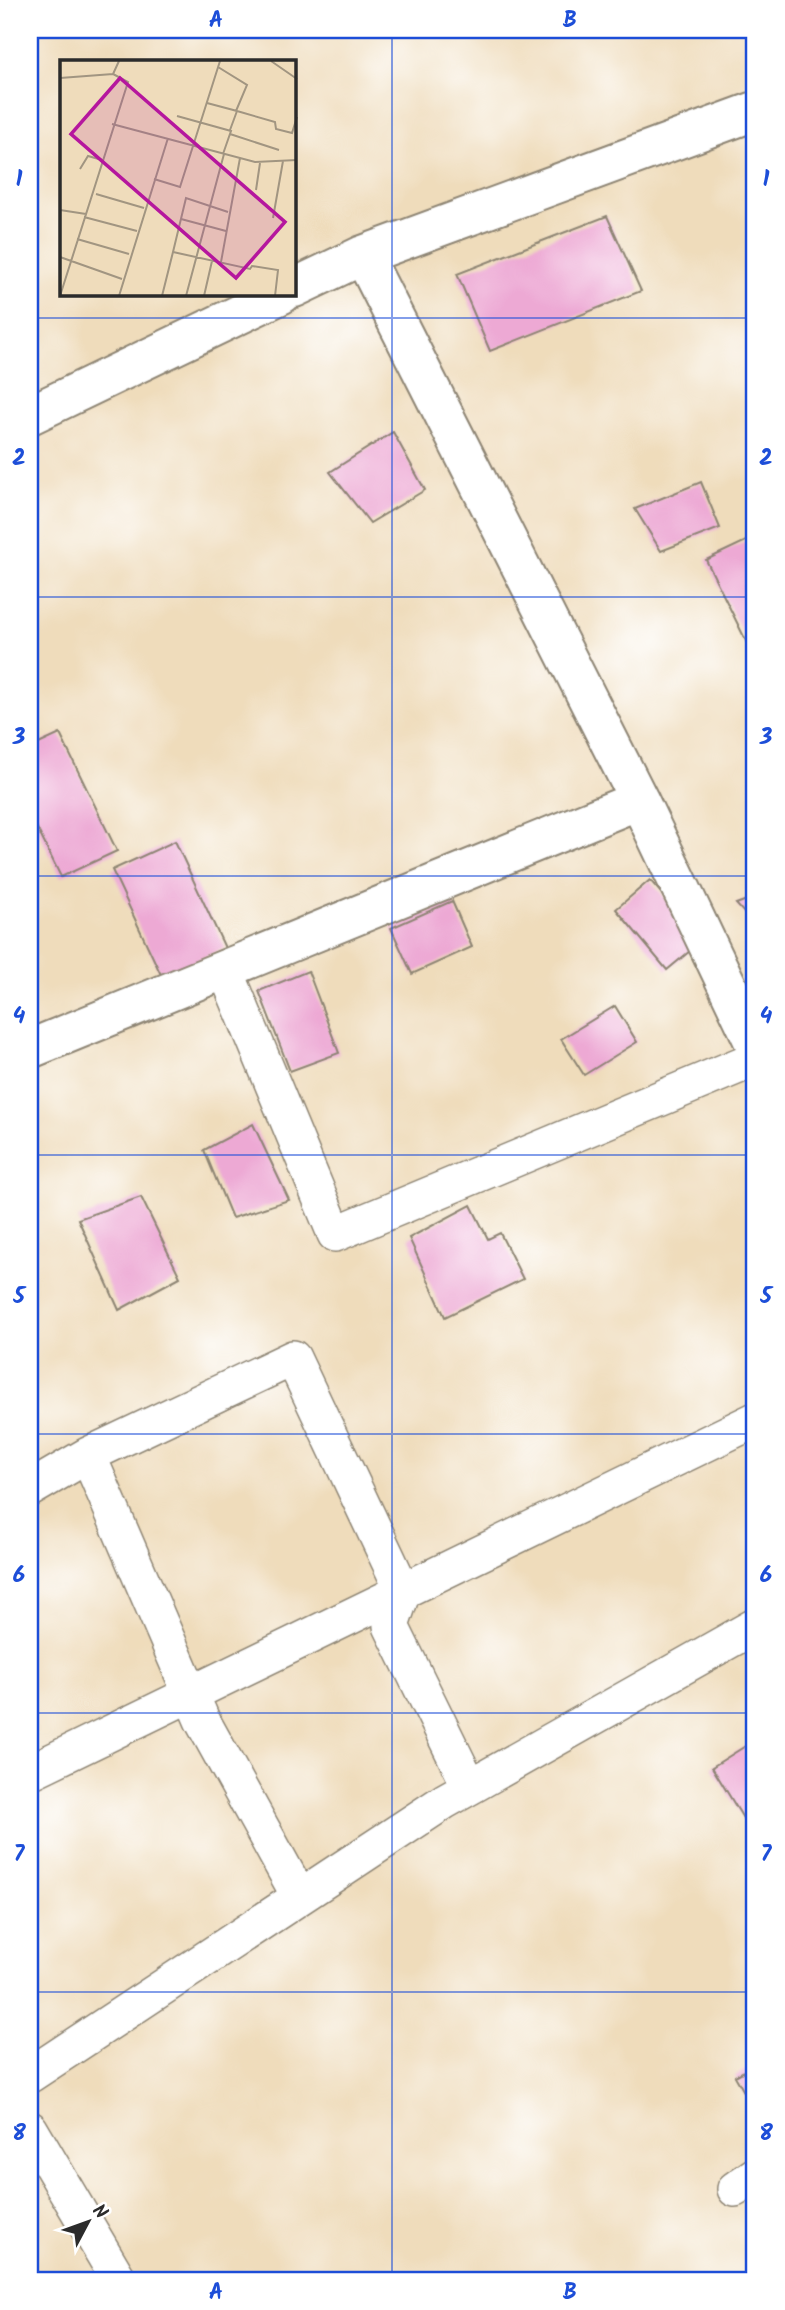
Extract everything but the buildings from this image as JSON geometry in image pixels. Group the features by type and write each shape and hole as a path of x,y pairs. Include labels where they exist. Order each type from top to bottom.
{"street":[{"path":"296,287 363,255 755,111"},
{"path":"363,255 639,800 755,1044"},
{"path":"30,415 278,296"},
{"path":"30,1049 639,800"},
{"path":"225,969 335,1234 755,1059"},
{"path":"30,1489 88,1455 293,1357 403,1591 391,1626 470,1787"},
{"path":"30,1772 755,1420"},
{"path":"88,1455 202,1720 285,1871 302,1895"},
{"path":"30,2075 470,1787 755,1626"},
{"path":"30,2129 119,2280"}]}
